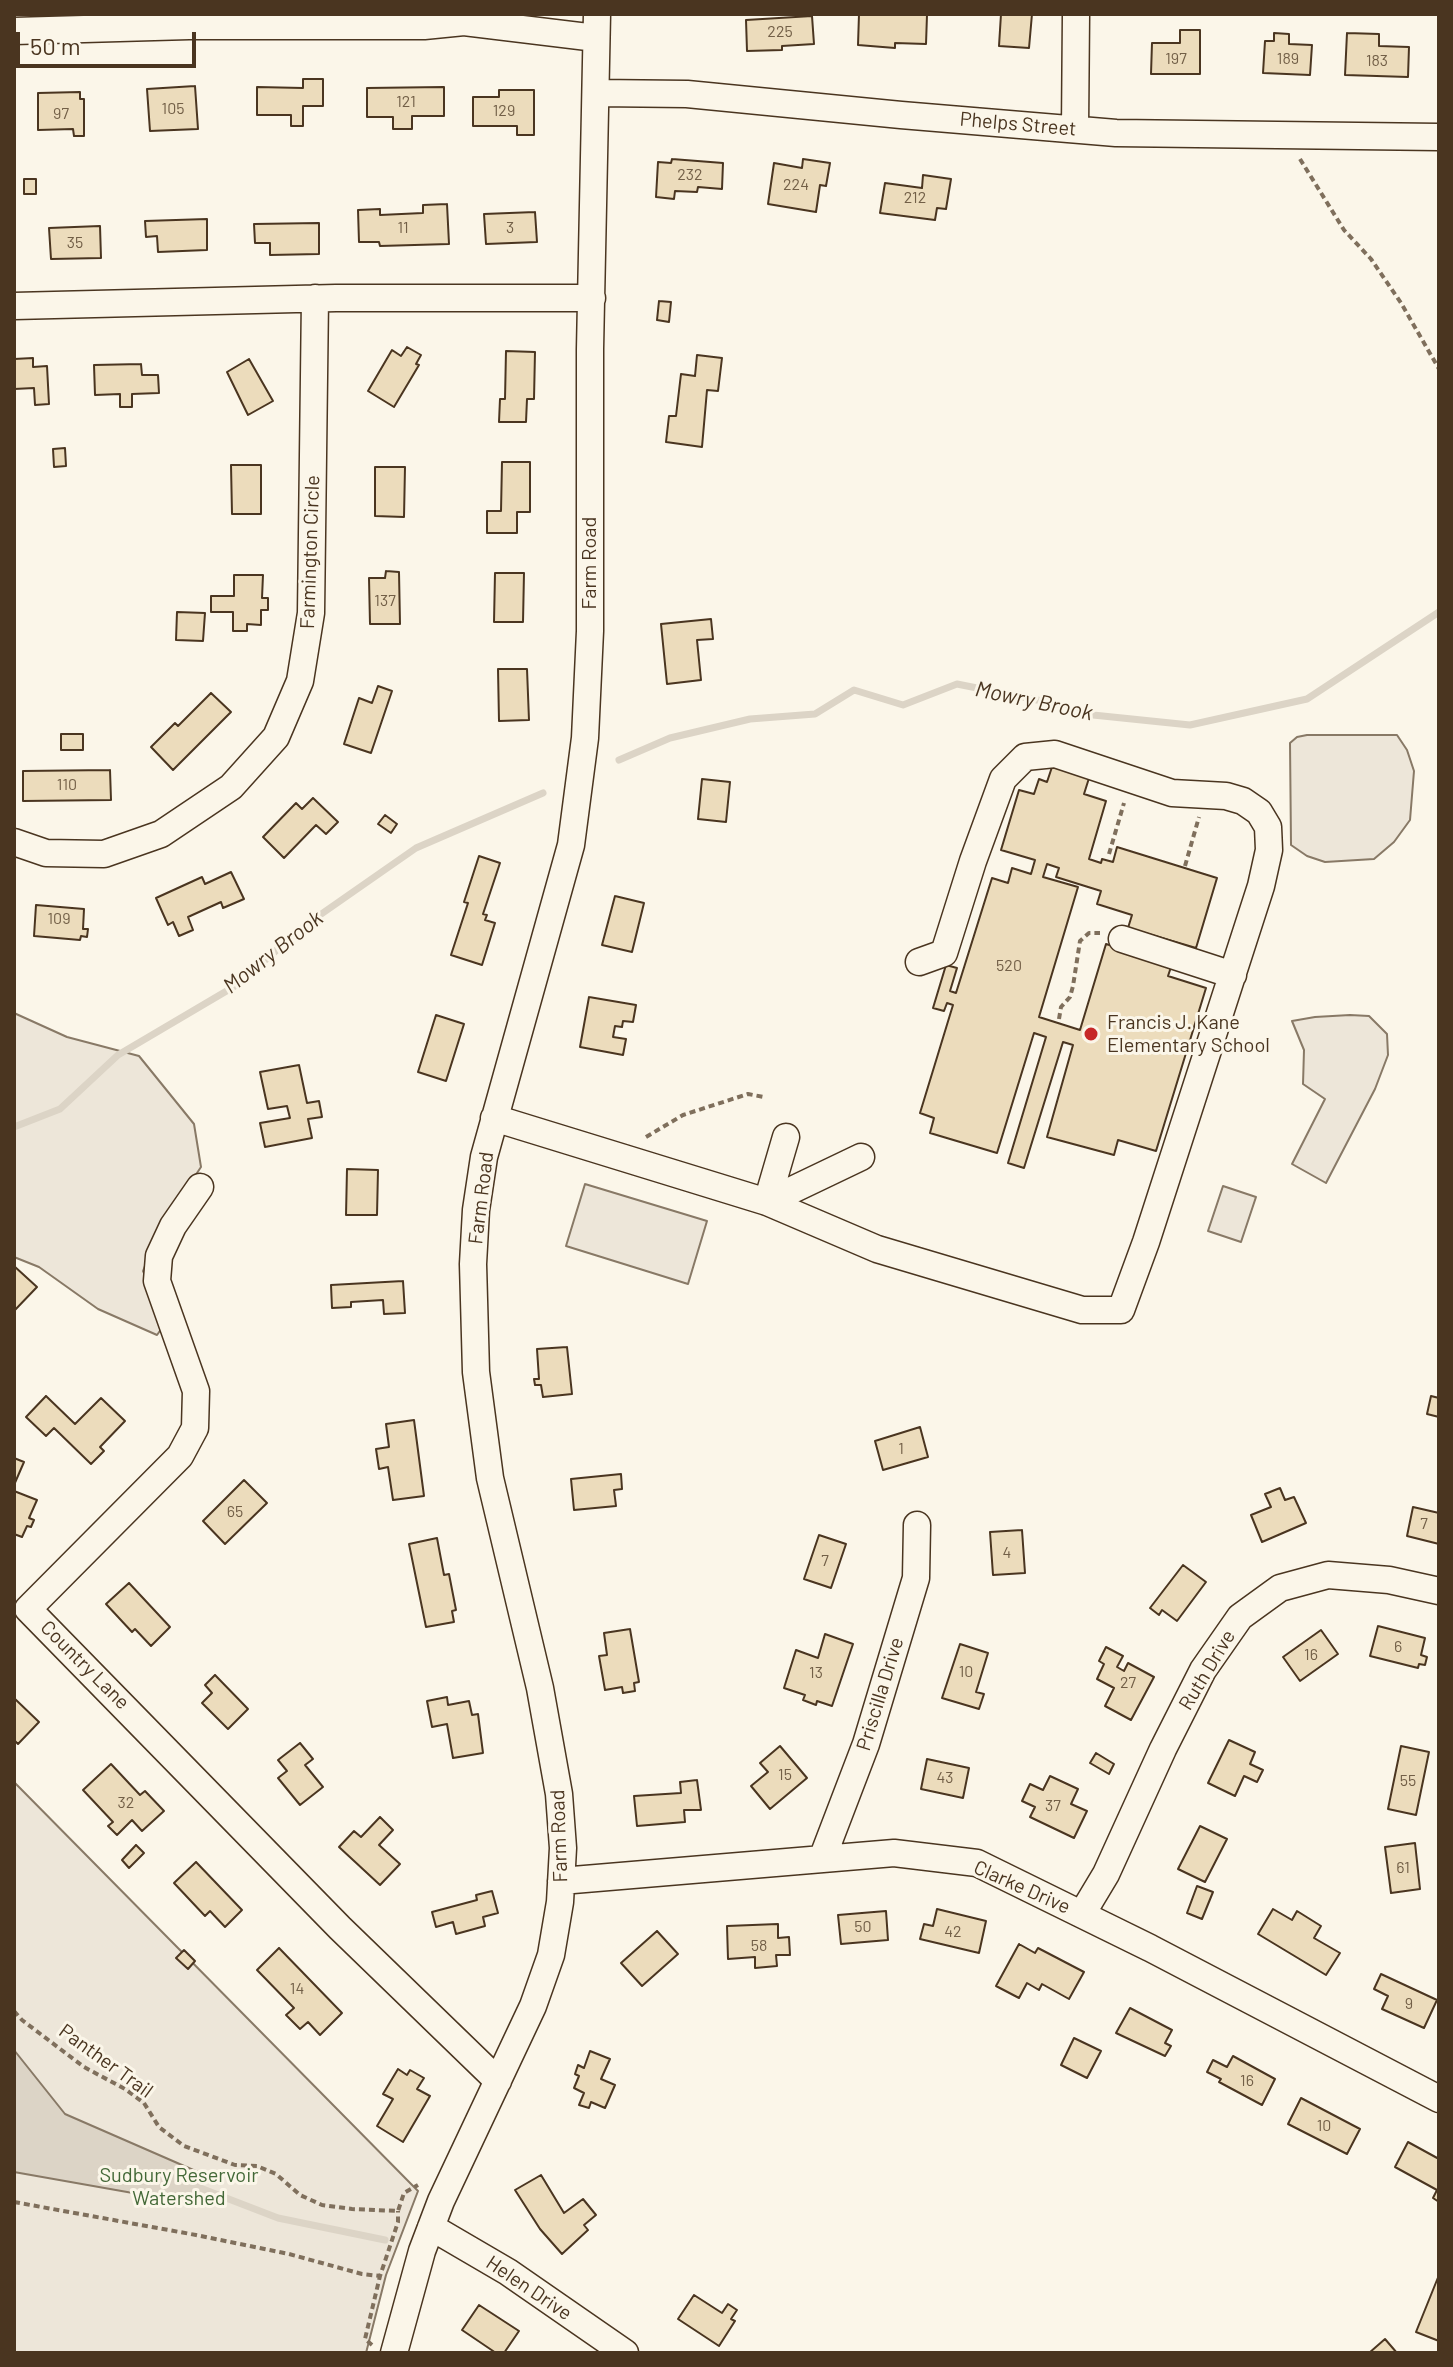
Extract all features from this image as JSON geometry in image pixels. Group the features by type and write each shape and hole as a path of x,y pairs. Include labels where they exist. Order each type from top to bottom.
{"street":[{"path":"1075,129 1076,14"},
{"path":"14,31 189,26 424,26 463,18 597,26"},
{"name":"Farm Road","path":"394,2353 431,2227 463,2151 533,2006 551,1955 561,1881 563,1848 552,1741 493,1492 476,1372 473,1277 476,1210 484,1157 558,898 571,845 579,792 590,631 597,26"},
{"name":"Phelps Street","path":"597,93 687,94 874,113 1170,134 1439,137"},
{"path":"14,306 315,298 592,298"},
{"name":"Farmington Circle","path":"14,842 46,853 104,854 161,834 231,787 276,737 300,681 311,613 315,298"},
{"path":"494,1118 767,1202 891,1253 1082,1310 1121,1310 1151,1227 1261,886 1269,850 1268,827 1259,812 1243,801 1226,796 1172,793 1055,754 1025,757 1003,779 944,953 919,962"},
{"path":"1122,939 1233,975"},
{"path":"767,1202 786,1137"},
{"path":"767,1202 861,1157"},
{"name":"Country Lane","path":"200,1187 173,1226 159,1256 157,1281 196,1391 195,1428 180,1456 28,1609 340,1928 498,2081"},
{"name":"Priscilla Drive","path":"822,1859 866,1744 916,1578 917,1525"},
{"name":"Ruth Drive","path":"1082,1914 1106,1874 1203,1670 1240,1617 1280,1588 1328,1575 1389,1580 1439,1591"},
{"name":"Clarke Drive","path":"561,1881 894,1853 977,1863 1439,2099"},
{"name":"Helen Drive","path":"431,2227 508,2272 625,2353"}],"path":[{"path":"1283,134 1344,230 1371,259 1401,303 1439,369"},
{"path":"1109,854 1132,778"},
{"path":"1185,866 1206,795"},
{"path":"1059,1019 1061,1007 1070,997 1080,941 1089,933 1122,939"},
{"path":"646,1137 683,1115 748,1094 764,1097"},
{"name":"Panther Trail","path":"14,2011 84,2067 144,2103 159,2127 184,2146 235,2165 257,2166 276,2174 300,2195 322,2205 398,2211"},
{"path":"379,2353 365,2339 404,2193 418,2185"},
{"path":"14,2202 196,2235 380,2276"}],"green space":[{"path":"1397,735 1407,750 1414,771 1410,820 1394,842 1374,859 1325,862 1307,856 1291,845 1290,743 1297,737"},
{"path":"14,1013 67,1037 139,1056 194,1124 201,1167 160,1228 143,1271 167,1321 157,1335 98,1309 39,1267 14,1257"},
{"path":"1369,1016 1387,1034 1388,1055 1375,1089 1326,1183 1292,1164 1325,1099 1303,1084 1304,1050 1292,1021"},
{"path":"585,1184 707,1221 688,1284 566,1246"},
{"path":"1223,1186 1256,1197 1241,1242 1208,1231"},
{"name":"Sudbury Reservoir Watershed","path":"14,1782 418,2191 386,2275 366,2353 14,2353"}],"shaded area":[{"path":"14,2050 65,2114 198,2172 195,2204 14,2172"}],"building":[{"path":"859,14 927,15 926,44 895,43 895,48 858,45"},
{"path":"1001,14 1032,14 1029,48 999,46"},
{"path":"812,16 814,44 782,46 782,50 747,51 746,20"},
{"path":"1180,30 1200,30 1200,74 1151,74 1152,43 1180,43"},
{"path":"1274,33 1289,34 1289,44 1312,45 1310,75 1263,73 1265,41 1274,41"},
{"path":"1347,33 1379,34 1379,46 1409,47 1408,77 1345,75"},
{"path":"303,79 323,79 323,106 303,106 303,126 291,126 291,115 257,115 257,87 303,88"},
{"path":"195,86 198,129 150,131 147,89"},
{"path":"444,87 444,116 412,116 412,129 393,129 393,117 367,117 367,88"},
{"path":"499,90 534,90 534,135 517,135 517,126 473,126 473,97 499,97"},
{"path":"80,92 80,99 84,99 84,136 74,136 73,129 38,130 38,93"},
{"path":"672,159 723,163 722,189 698,187 697,192 675,191 674,199 656,197 658,162 671,163"},
{"path":"803,159 830,163 826,186 820,185 816,212 768,204 774,163 802,168"},
{"path":"923,175 951,179 946,209 937,208 935,220 880,213 885,183 922,188"},
{"path":"24,179 36,179 36,194 24,194"},
{"path":"447,204 449,244 380,246 379,242 359,242 358,210 380,209 380,215 423,213 423,205"},
{"path":"535,212 537,242 486,244 484,214"},
{"path":"207,219 207,250 158,252 157,236 146,237 145,221"},
{"path":"319,223 319,254 270,255 270,243 255,243 254,224"},
{"path":"100,226 101,258 51,259 49,228"},
{"path":"659,301 671,302 669,322 657,320"},
{"path":"407,347 421,355 416,364 419,365 394,407 368,391 392,350 401,356"},
{"path":"506,351 535,352 534,399 527,399 526,422 499,422 500,399 505,399"},
{"path":"697,355 722,358 718,391 707,390 702,447 666,442 669,416 676,416 681,374 695,376"},
{"path":"33,358 33,367 47,366 49,404 35,405 34,388 14,389 14,359"},
{"path":"249,359 273,401 248,415 227,372"},
{"path":"141,364 142,375 158,375 159,393 132,394 132,407 120,407 120,394 95,395 94,365"},
{"path":"65,448 66,466 54,467 53,449"},
{"path":"502,462 530,462 530,512 517,512 517,533 487,533 487,511 501,511"},
{"path":"231,465 261,465 261,514 232,514"},
{"path":"375,467 405,467 404,517 375,516"},
{"path":"386,571 399,572 400,624 370,624 369,578 385,578"},
{"path":"495,573 524,573 523,622 494,622"},
{"path":"234,575 263,575 262,598 268,598 268,610 261,610 261,625 247,624 247,631 233,631 233,612 211,612 211,596 234,596"},
{"path":"177,612 205,613 203,641 176,640"},
{"path":"711,619 713,639 697,640 701,680 667,684 661,624"},
{"path":"498,669 527,669 529,720 499,721"},
{"path":"378,686 392,691 371,753 344,744 359,698 372,703"},
{"path":"211,693 231,712 173,770 151,747 175,723 178,726"},
{"path":"61,734 83,734 83,750 61,750"},
{"path":"1053,764 1090,775 1084,794 1106,801 1089,859 1101,863 1102,859 1113,862 1117,847 1217,878 1196,948 1128,928 1132,915 1097,904 1101,891 1056,877 1059,868 1047,864 1043,877 1078,887 1039,1017 1080,1030 1106,944 1172,964 1168,976 1206,988 1156,1151 1118,1140 1114,1155 1047,1137 1073,1045 1063,1042 1024,1168 1008,1163 1046,1037 1034,1033 997,1153 930,1133 934,1118 920,1113 953,1005 947,1003 944,1011 933,1008 946,965 957,968 950,991 956,993 992,878 1008,883 1012,868 1031,874 1035,860 1001,850 1019,790 1034,794 1039,779 1047,782"},
{"path":"110,770 111,800 23,801 23,771"},
{"path":"702,779 730,782 726,822 698,819"},
{"path":"313,798 338,822 326,834 316,825 284,858 263,837 296,803 302,809"},
{"path":"385,815 397,824 391,833 378,824"},
{"path":"479,856 500,863 483,914 487,915 485,920 495,923 482,965 451,955"},
{"path":"231,872 244,899 223,908 221,902 188,917 193,930 179,936 173,922 168,925 156,898 202,877 205,884"},
{"path":"615,896 644,903 632,952 602,945"},
{"path":"36,905 84,909 83,929 88,929 87,937 81,936 80,940 34,936"},
{"path":"589,997 636,1005 633,1022 623,1021 622,1027 615,1026 613,1037 626,1039 623,1055 580,1047"},
{"path":"436,1015 464,1024 446,1081 418,1072"},
{"path":"299,1065 307,1103 319,1101 322,1117 308,1119 312,1138 265,1147 260,1123 290,1118 287,1106 268,1109 260,1072"},
{"path":"347,1169 378,1170 377,1215 346,1215"},
{"path":"14,1266 37,1287 14,1311"},
{"path":"403,1281 405,1313 384,1314 383,1300 351,1302 351,1307 332,1308 331,1285"},
{"path":"567,1347 572,1394 543,1397 541,1385 535,1385 534,1379 539,1379 537,1349"},
{"path":"46,1396 75,1424 101,1398 125,1421 100,1447 104,1451 91,1464 54,1428 46,1436 26,1417"},
{"path":"1431,1396 1439,1398 1439,1417 1427,1414"},
{"path":"414,1420 424,1496 393,1500 388,1467 379,1469 376,1449 389,1447 386,1424"},
{"path":"920,1427 928,1457 883,1470 875,1441"},
{"path":"14,1458 24,1462 14,1485"},
{"path":"621,1474 622,1489 614,1490 616,1506 574,1510 571,1479"},
{"path":"244,1480 267,1503 225,1544 203,1521"},
{"path":"1280,1488 1285,1500 1294,1497 1306,1523 1262,1542 1251,1515 1271,1507 1265,1494"},
{"path":"14,1491 37,1500 29,1518 34,1520 22,1537 14,1534"},
{"path":"1413,1507 1439,1513 1439,1544 1407,1536"},
{"path":"1022,1530 1025,1573 993,1575 990,1532"},
{"path":"819,1535 846,1544 831,1588 804,1579"},
{"path":"437,1538 444,1575 449,1574 456,1610 452,1611 454,1622 426,1627 409,1544"},
{"path":"1183,1565 1206,1582 1177,1621 1162,1610 1159,1615 1150,1608"},
{"path":"129,1583 170,1627 151,1646 135,1629 132,1632 106,1604"},
{"path":"1378,1626 1425,1638 1421,1655 1427,1657 1425,1665 1419,1664 1418,1668 1370,1656"},
{"path":"630,1629 639,1682 634,1683 635,1691 623,1693 622,1687 605,1690 599,1656 607,1655 604,1633"},
{"path":"1321,1630 1338,1654 1300,1681 1283,1657"},
{"path":"825,1634 853,1644 832,1706 817,1701 816,1705 803,1700 805,1695 784,1688 796,1650 818,1658"},
{"path":"960,1644 988,1653 976,1692 984,1694 979,1709 942,1698"},
{"path":"1106,1647 1123,1656 1117,1667 1124,1671 1128,1663 1154,1677 1131,1720 1105,1706 1114,1688 1097,1679 1104,1664 1099,1661"},
{"path":"215,1675 248,1709 228,1729 202,1703 212,1693 205,1685"},
{"path":"447,1697 448,1705 469,1701 472,1715 478,1714 483,1753 453,1758 447,1724 432,1727 427,1701"},
{"path":"14,1698 39,1722 18,1744 14,1740"},
{"path":"1229,1740 1255,1752 1250,1764 1263,1770 1257,1782 1244,1776 1235,1796 1208,1783"},
{"path":"300,1743 313,1759 305,1765 323,1787 300,1805 278,1778 287,1771 278,1760"},
{"path":"780,1746 807,1778 770,1809 751,1786 768,1772 760,1763"},
{"path":"1401,1746 1429,1752 1416,1815 1388,1809"},
{"path":"1096,1753 1114,1764 1109,1774 1090,1763"},
{"path":"927,1759 969,1768 963,1798 921,1789"},
{"path":"111,1764 140,1795 145,1791 164,1811 142,1831 132,1820 117,1835 108,1826 113,1822 83,1790"},
{"path":"1050,1776 1078,1789 1071,1804 1087,1811 1074,1838 1030,1817 1035,1807 1022,1801 1030,1784 1043,1790"},
{"path":"697,1780 701,1810 684,1810 685,1822 637,1826 634,1796 681,1793 680,1782"},
{"path":"380,1817 393,1830 379,1845 400,1864 380,1885 339,1847 354,1831 361,1837"},
{"path":"1200,1826 1227,1839 1205,1882 1178,1869"},
{"path":"1415,1843 1420,1889 1391,1893 1385,1847"},
{"path":"136,1845 144,1853 129,1868 122,1860"},
{"path":"196,1862 242,1910 225,1927 210,1911 205,1916 174,1883"},
{"path":"1197,1886 1213,1892 1202,1919 1187,1913"},
{"path":"492,1891 498,1913 483,1917 485,1926 456,1934 453,1922 436,1927 432,1912 477,1900 476,1895"},
{"path":"937,1909 986,1921 979,1953 920,1939 924,1924 933,1926"},
{"path":"1273,1909 1292,1920 1297,1911 1321,1926 1314,1938 1340,1953 1326,1975 1258,1934"},
{"path":"886,1911 888,1940 841,1944 838,1915"},
{"path":"778,1924 778,1938 789,1937 790,1955 776,1955 777,1966 755,1968 755,1957 728,1959 727,1926"},
{"path":"657,1931 678,1954 642,1986 621,1963"},
{"path":"1019,1944 1035,1953 1038,1948 1084,1972 1069,1999 1042,1984 1039,1990 1027,1983 1019,1998 996,1986"},
{"path":"279,1948 342,2013 320,2035 308,2022 300,2029 286,2015 294,2008 257,1970"},
{"path":"184,1950 195,1961 188,1969 176,1958"},
{"path":"1381,1974 1437,2000 1424,2028 1382,2009 1388,1996 1374,1989"},
{"path":"1130,2008 1172,2030 1165,2043 1171,2046 1165,2056 1116,2033"},
{"path":"1074,2038 1101,2051 1087,2078 1061,2065"},
{"path":"590,2051 610,2059 601,2079 615,2085 605,2108 591,2102 589,2108 579,2105 584,2093 574,2088 579,2076 575,2074 578,2065 584,2068"},
{"path":"1233,2056 1275,2079 1262,2105 1219,2082 1221,2079 1207,2072 1213,2060 1227,2067"},
{"path":"398,2069 407,2075 410,2070 424,2078 417,2089 430,2096 403,2142 377,2126 393,2099 383,2094"},
{"path":"1301,2098 1360,2129 1347,2154 1288,2124"},
{"path":"1408,2142 1439,2159 1439,2202 1433,2198 1437,2190 1395,2167"},
{"path":"541,2175 564,2213 583,2199 596,2215 584,2225 588,2230 562,2254 540,2229 515,2190"},
{"path":"1439,2275 1439,2341 1416,2332"},
{"path":"694,2295 722,2313 728,2304 737,2310 731,2319 735,2321 719,2346 678,2319"},
{"path":"479,2305 519,2331 504,2353 496,2353 462,2330"},
{"path":"1385,2339 1397,2353 1369,2353"}],"waterway":[{"name":"Mowry Brook","path":"619,760 670,738 750,719 815,714 854,690 903,705 957,684 1047,702 1093,715 1190,725 1307,699 1439,612"},
{"name":"Mowry Brook","path":"14,1127 60,1109 118,1055 235,986 307,924 416,848 543,793"},
{"path":"195,2186 278,2218 385,2240"}],"place":[{"name":"Francis J. Kane Elementary School","path":"1091,1034"}]}
